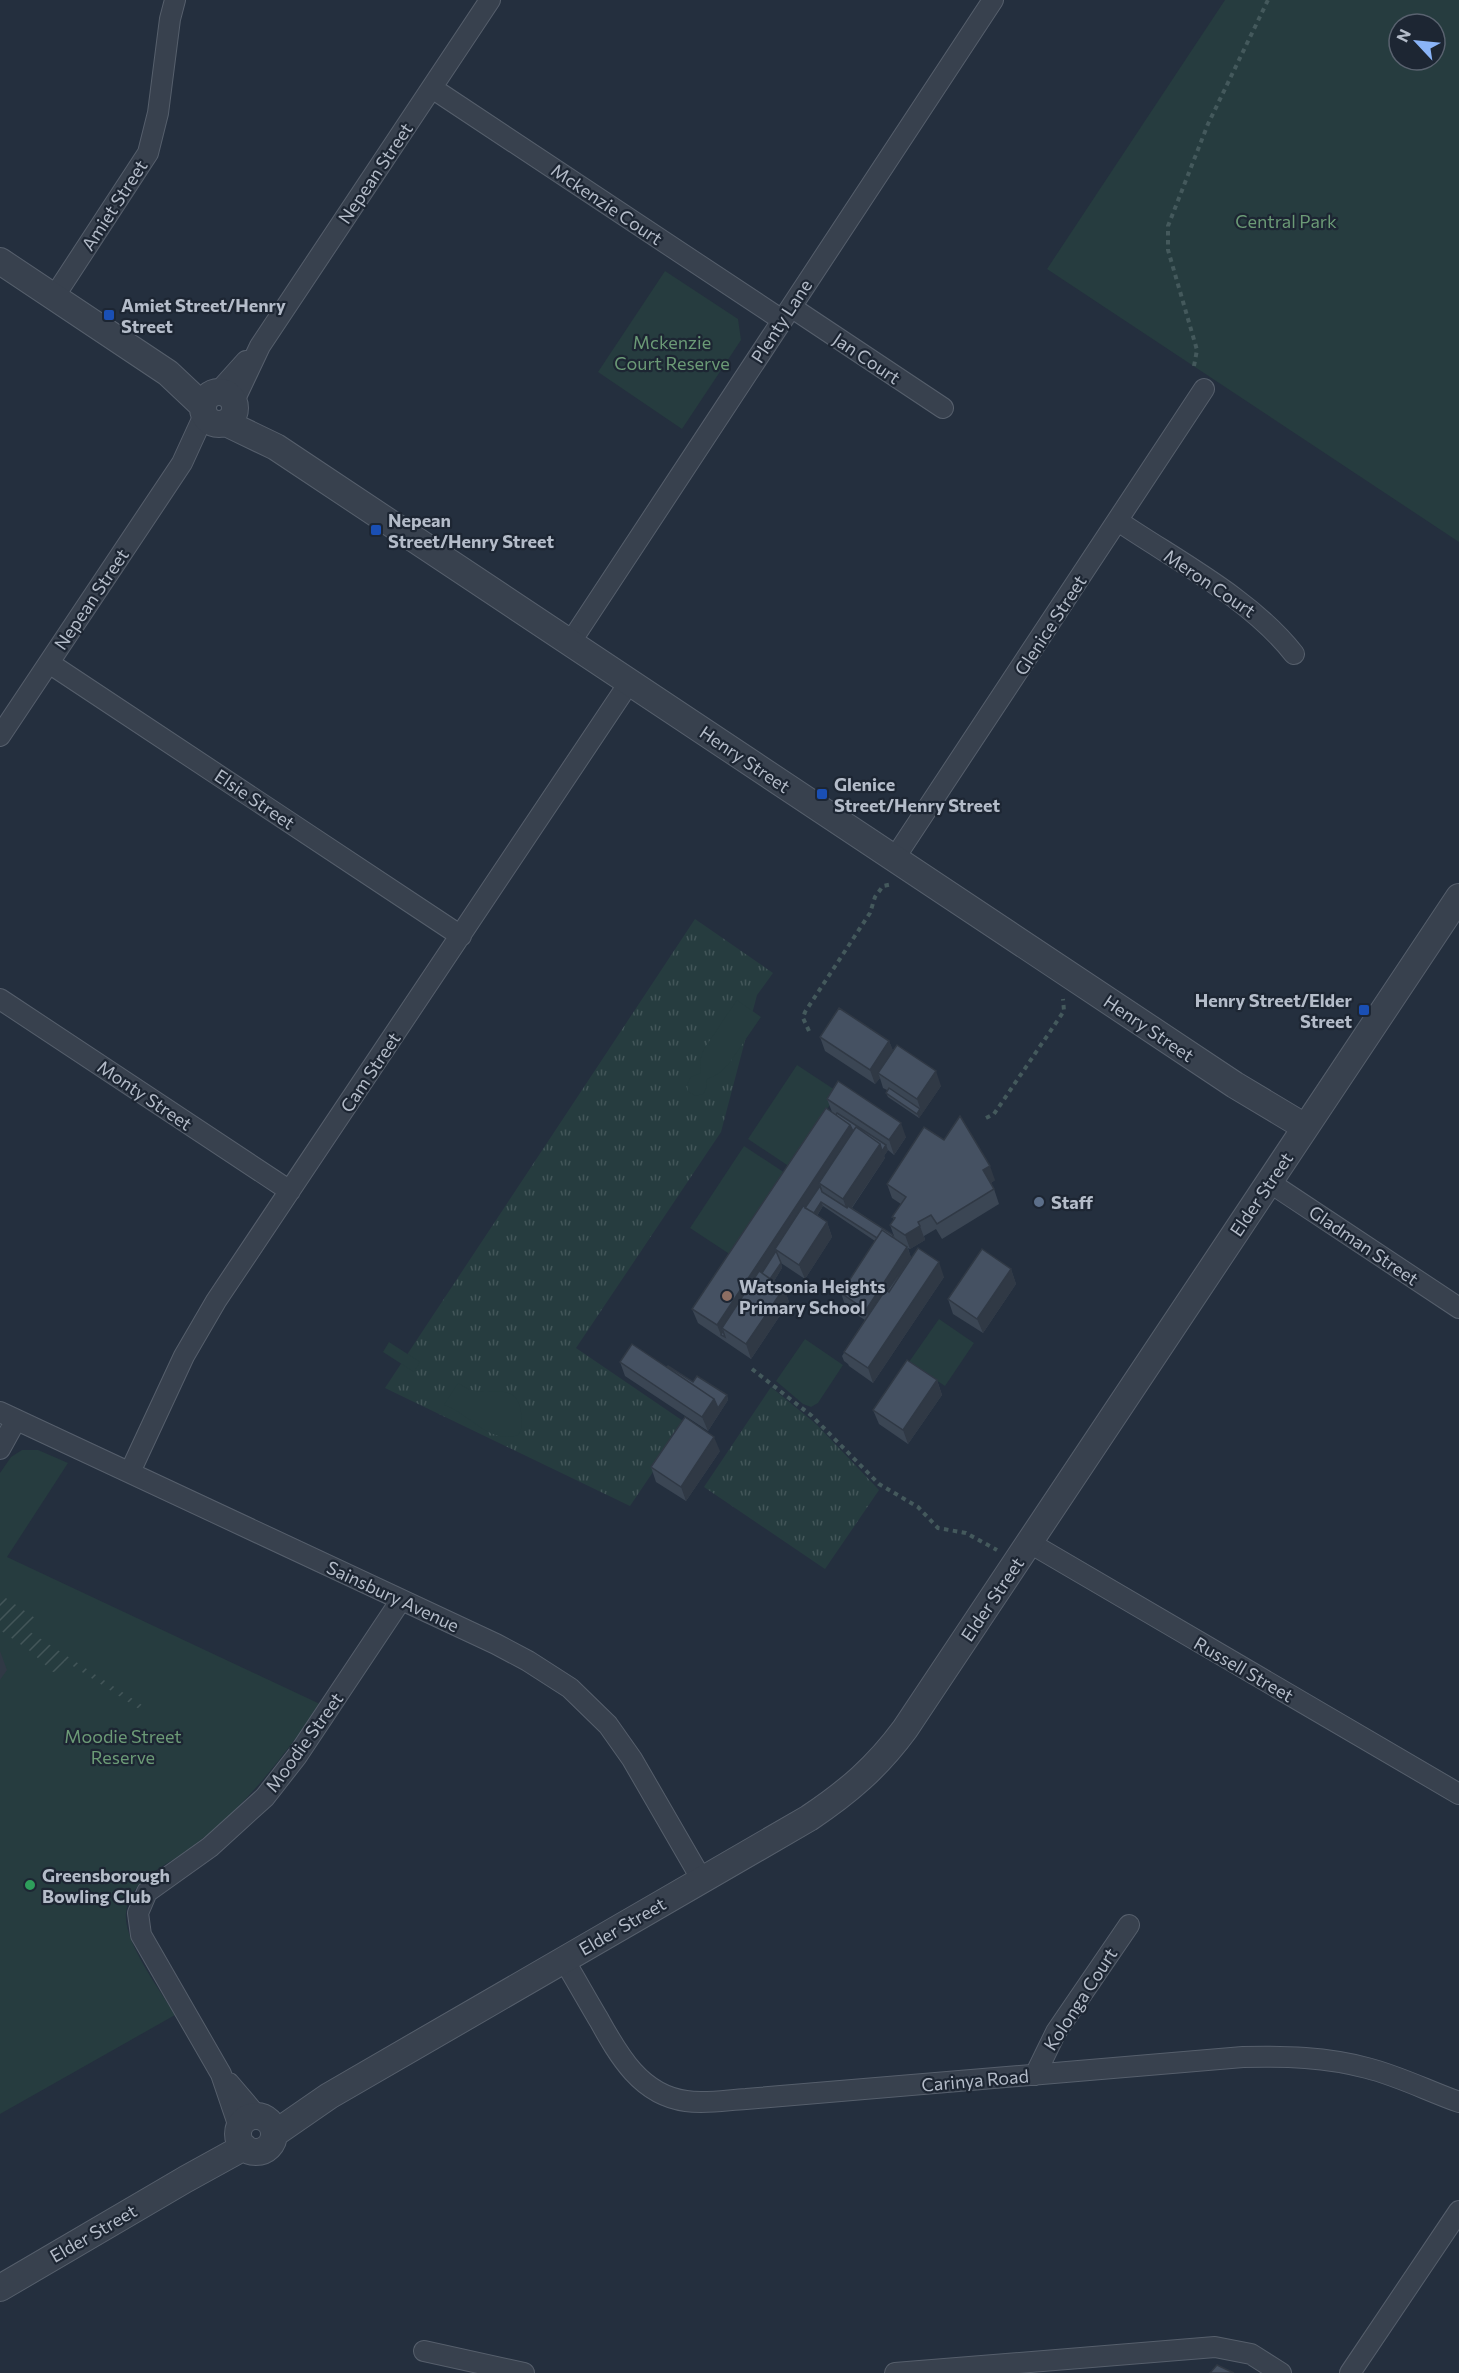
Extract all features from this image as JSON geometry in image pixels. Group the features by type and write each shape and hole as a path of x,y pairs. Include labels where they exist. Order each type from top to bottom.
{"street":[{"name":"Amiet Street","path":"54,297 148,153 158,113 170,19 175,0"},
{"name":"Nepean Street","path":"0,736 490,0"},
{"name":"Plenty Lane","path":"570,643 993,0"},
{"name":"Mckenzie Court","path":"432,88 786,314"},
{"name":"Henry Street","path":"0,261 629,683 897,871 1225,1079 1305,1127"},
{"name":"Jan Court","path":"786,314 943,408"},
{"name":"Glenice Street","path":"897,871 1204,389"},
{"name":"Meron Court","path":"1118,521 1248,608 1280,636 1294,654"},
{"name":"Elsie Street","path":"49,663 461,936"},
{"name":"Cam Street","path":"130,1472 184,1356 201,1327 629,683"},
{"name":"Elder Street","path":"0,2288 186,2179 253,2129 328,2096 564,1960 809,1818 837,1800 867,1775 905,1729 1459,897"},
{"name":"Monty Street","path":"0,999 290,1191"},
{"name":"Gladman Street","path":"1269,1182 1459,1308"},
{"name":"Sainsbury Avenue","path":"8,1416 528,1661 570,1688 593,1708 614,1732 702,1880"},
{"path":"0,1449 8,1416"},
{"name":"Russell Street","path":"1030,1543 1459,1794"},
{"name":"Moodie Street","path":"253,2129 145,1944 138,1920 140,1905 153,1887 210,1847 265,1797 297,1756 401,1600"},
{"name":"Kolonga Court","path":"1035,2075 1056,2032 1129,1925"},
{"name":"Carinya Road","path":"564,1960 617,2052 630,2069 642,2082 679,2100 706,2102 1243,2056 1336,2061 1368,2068 1421,2086 1456,2102"},
{"path":"1350,2373 1459,2211"},
{"path":"895,2373 985,2369 1215,2347 1251,2354 1281,2373"},
{"path":"424,2350 524,2373"}],"path":[{"path":"1194,366 1197,350 1168,250 1168,226 1208,124 1268,0"},
{"path":"809,1030 803,1018 805,1012 866,919 883,886 897,871"},
{"path":"986,1118 994,1114 1064,1011 1062,992"},
{"path":"752,1369 812,1416 879,1484 918,1507 934,1525 966,1533 997,1550"}],"green space":[{"name":"Central Park","path":"1225,0 1459,0 1459,542 1047,269"},
{"name":"Mckenzie Court Reserve","path":"665,271 738,319 741,340 682,429 598,372"},
{"path":"695,919 773,973 757,995 721,1132 576,1348 686,1423 630,1506 385,1388"},
{"path":"737,1000 761,1017 728,1065 706,1080 707,1087 703,1094 695,1096 688,1091 687,1084 691,1077 701,1073 700,1060 704,1049"},
{"path":"797,1065 838,1092 790,1167 748,1139"},
{"path":"744,1146 785,1173 731,1255 690,1228"},
{"path":"939,1319 974,1343 945,1386 909,1362"},
{"path":"805,1339 843,1365 818,1403 811,1407 803,1404 776,1381"},
{"path":"389,1342 420,1362 414,1372 383,1352"},
{"path":"458,1383 473,1391 504,1392 515,1397 519,1403 522,1418 518,1435 498,1436 444,1405"},
{"path":"771,1387 816,1424 879,1490 825,1569 704,1487"},
{"name":"Moodie Street Reserve","path":"22,1450 38,1450 68,1463 7,1557 320,1704 276,1764 244,1801 188,1850 150,1875 134,1891 129,1901 126,1913 130,1937 144,1965 175,2015 0,2114 0,1473 11,1457"},
{"path":"0,1594 35,1618 27,1630 142,1705 139,1709 65,1661 59,1671 53,1672 30,1651 0,1630"}],"building":[{"path":"839,1008 889,1041 870,1070 820,1037"},
{"path":"897,1045 936,1071 917,1099 878,1073"},
{"path":"838,1081 901,1123 889,1140 827,1099"},
{"path":"889,1088 920,1109 917,1114 886,1093"},
{"path":"826,1108 850,1125 717,1325 692,1309"},
{"path":"837,1113 886,1145 882,1151 880,1144 856,1127 853,1131 850,1125 836,1115"},
{"path":"960,1116 990,1166 983,1170 994,1189 937,1224 931,1215 918,1222 920,1226 905,1235 890,1225 895,1218 892,1217 906,1197 887,1184 924,1127 944,1140"},
{"path":"856,1127 880,1144 843,1199 819,1183"},
{"path":"820,1186 822,1192 847,1208 848,1206 893,1235 892,1237 882,1230 877,1238 821,1202 814,1213 805,1208"},
{"path":"803,1206 827,1222 799,1265 775,1249"},
{"path":"882,1230 907,1247 866,1310 841,1293"},
{"path":"918,1248 939,1262 868,1368 844,1352 886,1289 889,1292"},
{"path":"982,1249 1011,1269 977,1319 948,1299"},
{"path":"776,1251 781,1263 770,1279 762,1273"},
{"path":"910,1258 889,1292 887,1291"},
{"path":"759,1271 784,1288 746,1344 722,1328"},
{"path":"632,1344 714,1399 702,1417 620,1362"},
{"path":"907,1360 937,1380 903,1430 873,1410"},
{"path":"668,1366 693,1382 697,1376 727,1395 718,1408 714,1399"},
{"path":"685,1417 714,1437 681,1487 651,1467"},
{"path":"1217,2365 1234,2373 1210,2373"}],"place":[{"name":"Amiet Street/Henry Street","path":"109,315"},
{"name":"Nepean Street/Henry Street","path":"376,530"},
{"name":"Glenice Street/Henry Street","path":"822,794"},
{"name":"Henry Street/Elder Street","path":"1364,1010"},
{"name":"Staff","path":"1039,1202"},
{"name":"Watsonia Heights Primary School","path":"727,1296"},
{"name":"Greensborough Bowling Club","path":"30,1885"}]}
